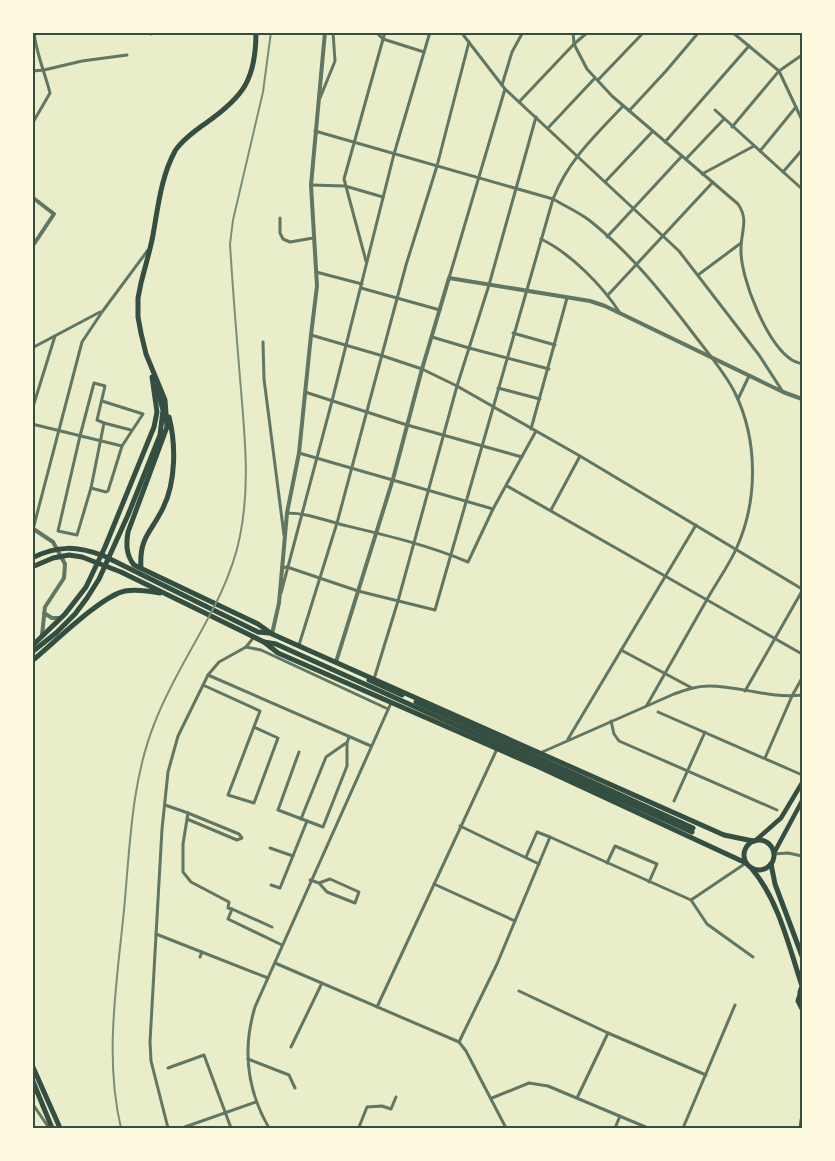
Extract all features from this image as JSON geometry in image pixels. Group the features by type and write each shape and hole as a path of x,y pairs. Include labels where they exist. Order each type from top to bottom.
{"main road":[{"path":"32,652 75,614 99,579 128,515 160,435 163,410 146,354 138,317 138,298 165,173 176,150 191,134 230,106 243,91 250,76 254,59 256,32"},
{"path":"141,568 141,548 169,493 172,469 172,433 165,400 151,369"},
{"path":"32,646 61,618 86,587 106,547 148,447 154,427 157,412 151,369"},
{"path":"167,411 165,436 136,509 126,542 130,560 134,565 244,617 272,634 724,835 762,841 769,844 774,854"},
{"path":"32,558 55,549 86,549 126,566 258,632 272,634"},
{"path":"32,568 53,558 69,556 82,557 121,572 264,642 278,652 497,749 746,863 762,881 772,899 802,986 798,1000 802,1009"},
{"path":"32,661 114,594 139,590 166,594"},
{"path":"32,638 42,638"},
{"path":"264,642 276,644 692,830 342,668 301,646"},
{"path":"746,863 744,851 781,818 802,783"},
{"path":"802,801 774,854 772,864 775,884 802,955"},
{"path":"752,869 761,870 772,864"},
{"path":"32,1065 60,1128"},
{"path":"32,1079 50,1128"},
{"path":"801,1128 802,1119"}],"street":[{"path":"32,124 50,94 34,40 34,33 50,32"},
{"path":"279,603 287,514 299,453 310,335 317,286 311,185 325,32"},
{"path":"318,103 335,61 333,32"},
{"path":"376,32 383,39 424,52"},
{"path":"367,262 344,179 385,32"},
{"path":"272,634 301,513 362,286 394,154 430,32"},
{"path":"461,32 503,87 679,251 759,355 783,392"},
{"path":"337,662 479,178 512,52 523,32"},
{"path":"573,32 574,44 588,69 597,79 623,106 738,204 744,213 741,243 742,261 748,287 764,324 786,356 793,362 802,364"},
{"path":"519,102 574,44 588,32"},
{"path":"548,128 644,32"},
{"path":"629,111 699,32"},
{"path":"732,32 779,70 802,120"},
{"path":"301,646 368,414 406,265 437,166 469,42"},
{"path":"665,142 749,46"},
{"path":"32,71 82,61 127,55"},
{"path":"732,127 779,70 802,55"},
{"path":"281,568 288,567 358,591 435,610 525,291 553,199 558,186 577,155 623,106"},
{"path":"760,151 796,107"},
{"path":"715,110 802,189"},
{"path":"374,679 398,601 457,386 536,118"},
{"path":"607,237 724,119"},
{"path":"315,131 553,199 588,220 637,265 665,296 727,379 738,399 747,426 751,453 752,475 747,520 736,549 647,705"},
{"path":"605,182 653,131"},
{"path":"702,174 754,146"},
{"path":"783,172 802,150"},
{"path":"608,295 713,182"},
{"path":"311,185 345,186 383,197"},
{"path":"32,197 54,214 32,247"},
{"path":"280,218 280,233 283,240 290,242 313,238"},
{"path":"541,239 564,252 608,295 620,313"},
{"path":"698,275 741,243"},
{"path":"42,638 45,607 64,578 65,564 53,542 33,530 82,342 150,247"},
{"path":"316,272 440,310"},
{"path":"449,278 590,301 620,313 783,392 802,399"},
{"path":"531,428 567,298"},
{"path":"32,348 102,312"},
{"path":"513,333 555,345"},
{"path":"310,335 346,344 422,369 457,386 580,456 802,590 745,691"},
{"path":"32,410 55,336"},
{"path":"432,337 506,359 548,369"},
{"path":"263,342 264,379 284,540"},
{"path":"738,399 750,376"},
{"path":"104,423 90,488 77,535 58,531 94,383 104,386 97,420 132,430"},
{"path":"498,388 540,400"},
{"path":"305,392 368,414 522,456"},
{"path":"90,488 108,491 122,446 142,413 102,401"},
{"path":"32,424 122,446"},
{"path":"287,514 301,513 414,544 468,562 493,509 536,431"},
{"path":"299,453 493,509"},
{"path":"550,510 580,456"},
{"path":"507,486 802,654"},
{"path":"567,740 696,525"},
{"path":"44,613 52,618 61,618"},
{"path":"168,1128 153,1069 150,1042 168,772 175,746 208,675 219,662 246,647 254,637"},
{"path":"246,647 260,650 388,709"},
{"path":"621,650 692,688"},
{"path":"208,675 371,746"},
{"path":"765,758 792,696 802,678"},
{"path":"203,685 260,711 228,795 254,803 278,738 254,727"},
{"path":"540,753 647,705 692,688 708,686 792,696 802,695"},
{"path":"269,1128 256,1102 249,1080 249,1024 254,1007 310,880 391,702"},
{"path":"658,712 800,774"},
{"path":"611,721 614,734 619,741 777,810"},
{"path":"674,801 705,732"},
{"path":"301,819 326,757 346,743 349,737"},
{"path":"299,752 278,810 322,827 347,766 346,743"},
{"path":"377,1007 497,749"},
{"path":"165,805 241,834 242,838 237,840 186,819"},
{"path":"188,813 183,844 183,872 191,882 229,902 228,908 272,927"},
{"path":"272,885 280,888 306,821"},
{"path":"217,831 219,826"},
{"path":"460,826 539,864"},
{"path":"526,857 537,832 691,900 707,924 753,957"},
{"path":"459,1042 497,964 550,838"},
{"path":"607,863 615,846 656,864 650,882"},
{"path":"270,848 293,856"},
{"path":"774,854 788,853 802,856"},
{"path":"691,900 746,863"},
{"path":"310,880 319,883 327,892 355,903 359,892 330,879 319,883"},
{"path":"434,884 515,921"},
{"path":"232,909 228,919 282,945"},
{"path":"156,934 268,978"},
{"path":"200,957 202,952"},
{"path":"275,963 459,1042 492,1098 506,1128"},
{"path":"291,1047 322,982"},
{"path":"519,991 608,1033 706,1075"},
{"path":"683,1128 736,1005"},
{"path":"577,1098 608,1033"},
{"path":"168,1068 204,1055 231,1128"},
{"path":"248,1059 289,1075 295,1088"},
{"path":"492,1098 529,1083 548,1086 648,1128"},
{"path":"363,1128 359,1127 367,1107 382,1106 391,1108 396,1097"},
{"path":"182,1128 256,1102"},
{"path":"32,1103 50,1128"},
{"path":"615,1128 620,1116"}],"railway":[{"path":"121,1128 113,1074 115,992 136,791 147,744 155,722 225,584 234,561 243,518 246,481 245,445 230,244 233,220 263,92 271,32"}]}
